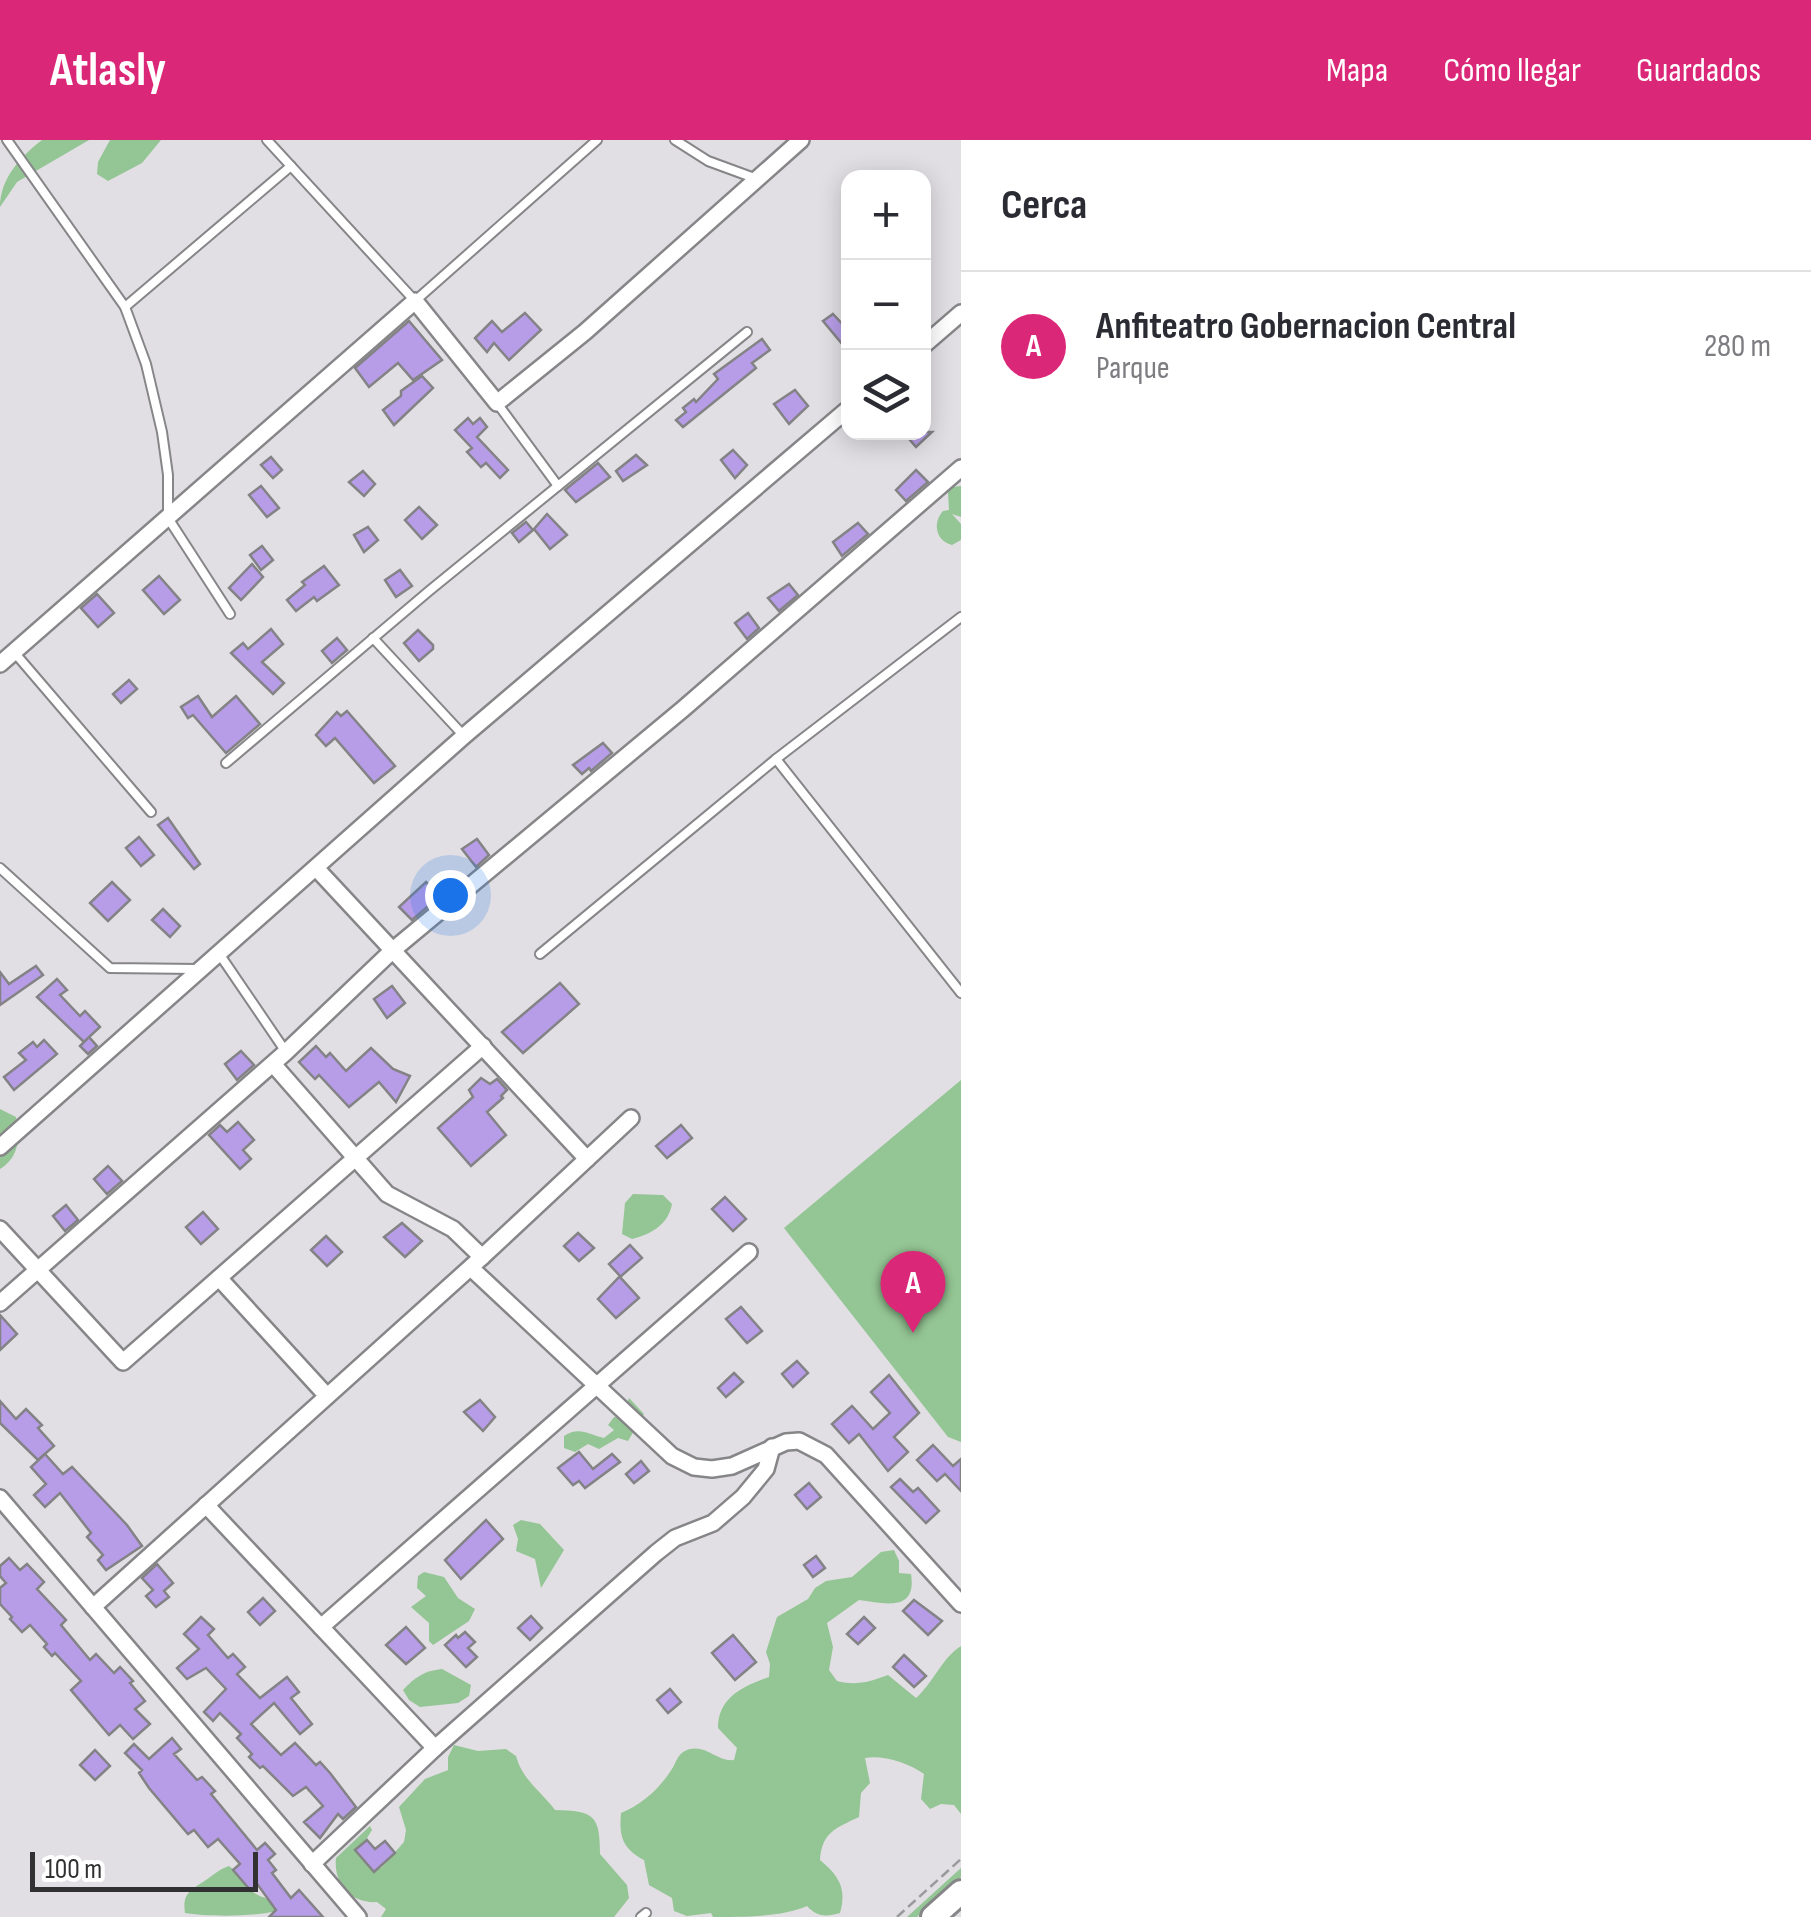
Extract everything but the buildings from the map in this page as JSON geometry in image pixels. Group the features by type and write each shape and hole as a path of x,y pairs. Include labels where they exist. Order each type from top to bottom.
{"main road":[{"path":"934,1917 961,1892"}],"street":[{"path":"0,664 415,301 497,403 585,332 801,140"},
{"path":"931,339 961,313"},
{"path":"0,1147 464,736 841,415"},
{"path":"0,1303 273,1064 393,950 683,709 961,468"},
{"path":"316,868 588,1159"},
{"path":"0,1230 122,1362 483,1046"},
{"path":"273,1064 386,1194 452,1229 476,1263 672,1456 694,1468 732,1466 772,1447 798,1441 826,1455 961,1604"},
{"path":"93,1606 476,1263 631,1118"},
{"path":"321,1627 748,1252"},
{"path":"219,1278 326,1396"},
{"path":"312,1864 435,1748 656,1553 675,1538 713,1523 728,1510 766,1470 772,1447"},
{"path":"0,1498 358,1917"},
{"path":"206,1505 435,1748"}],"lane":[{"path":"7,140 125,308 146,364 162,432 168,518 230,614"},
{"path":"267,140 415,301 597,140"},
{"path":"675,140 708,160 757,178"},
{"path":"125,308 290,166"},
{"path":"226,763 746,332"},
{"path":"497,403 558,486"},
{"path":"540,954 776,759 961,617"},
{"path":"373,638 464,736"},
{"path":"14,652 151,812"},
{"path":"776,759 961,992"},
{"path":"0,868 110,968 201,970"},
{"path":"220,954 286,1052"}],"path":[{"path":"897,1917 961,1859"}],"green space":[{"path":"42,140 89,140 17,182 0,207 3,187 13,169"},
{"path":"110,140 161,140 142,163 108,181 97,174 98,162"},
{"path":"961,486 961,517 952,514 961,524 961,540 952,545 939,536 937,526 943,511 949,510 948,492"},
{"path":"961,1080 961,1442 948,1437 784,1228"},
{"path":"0,1109 16,1117 18,1132 15,1153 0,1169"},
{"path":"633,1194 663,1195 672,1204 658,1228 632,1239 622,1234 625,1203"},
{"path":"629,1398 644,1414 628,1441 618,1438 599,1449 588,1444 575,1452 564,1448 564,1436 574,1432 604,1438 614,1430 608,1425 614,1417 621,1418"},
{"path":"521,1520 540,1524 564,1550 541,1588 535,1559 516,1551 518,1539 513,1525"},
{"path":"894,1550 899,1573 911,1574 909,1595 897,1603 859,1600 827,1623 833,1647 829,1670 837,1681 850,1683 888,1675 916,1698 961,1646 961,1814 954,1805 941,1804 930,1809 921,1799 924,1774 918,1770 888,1759 865,1758 870,1783 861,1793 859,1817 832,1832 821,1851 820,1860 837,1877 842,1889 840,1913 822,1915 807,1906 749,1916 687,1916 674,1911 672,1898 649,1885 644,1860 624,1841 621,1813 654,1791 685,1751 702,1749 734,1760 737,1748 718,1728 719,1717 734,1694 769,1677 766,1652 777,1617 808,1599 826,1581 852,1577 881,1552"},
{"path":"424,1572 444,1577 458,1598 475,1609 469,1621 433,1645 429,1641 429,1623 411,1607 426,1596 417,1588 418,1576"},
{"path":"442,1669 471,1685 469,1696 458,1703 420,1707 409,1700 403,1690 407,1685 425,1673"},
{"path":"454,1745 478,1751 506,1749 516,1756 528,1779 555,1810 592,1818 598,1831 600,1854 627,1885 629,1898 614,1917 381,1917 386,1909 377,1902 360,1900 346,1891 338,1877 336,1858 370,1826 372,1830 364,1843 373,1869 381,1868 404,1842 406,1830 399,1807 425,1779 448,1770 448,1757"},
{"path":"229,1866 253,1892 282,1909 263,1914 185,1913 189,1893"},
{"path":"961,1868 961,1877 917,1917 907,1917"}],"place":[{"name":"Anfiteatro Gobernacion Central","path":"913,1333"}]}
